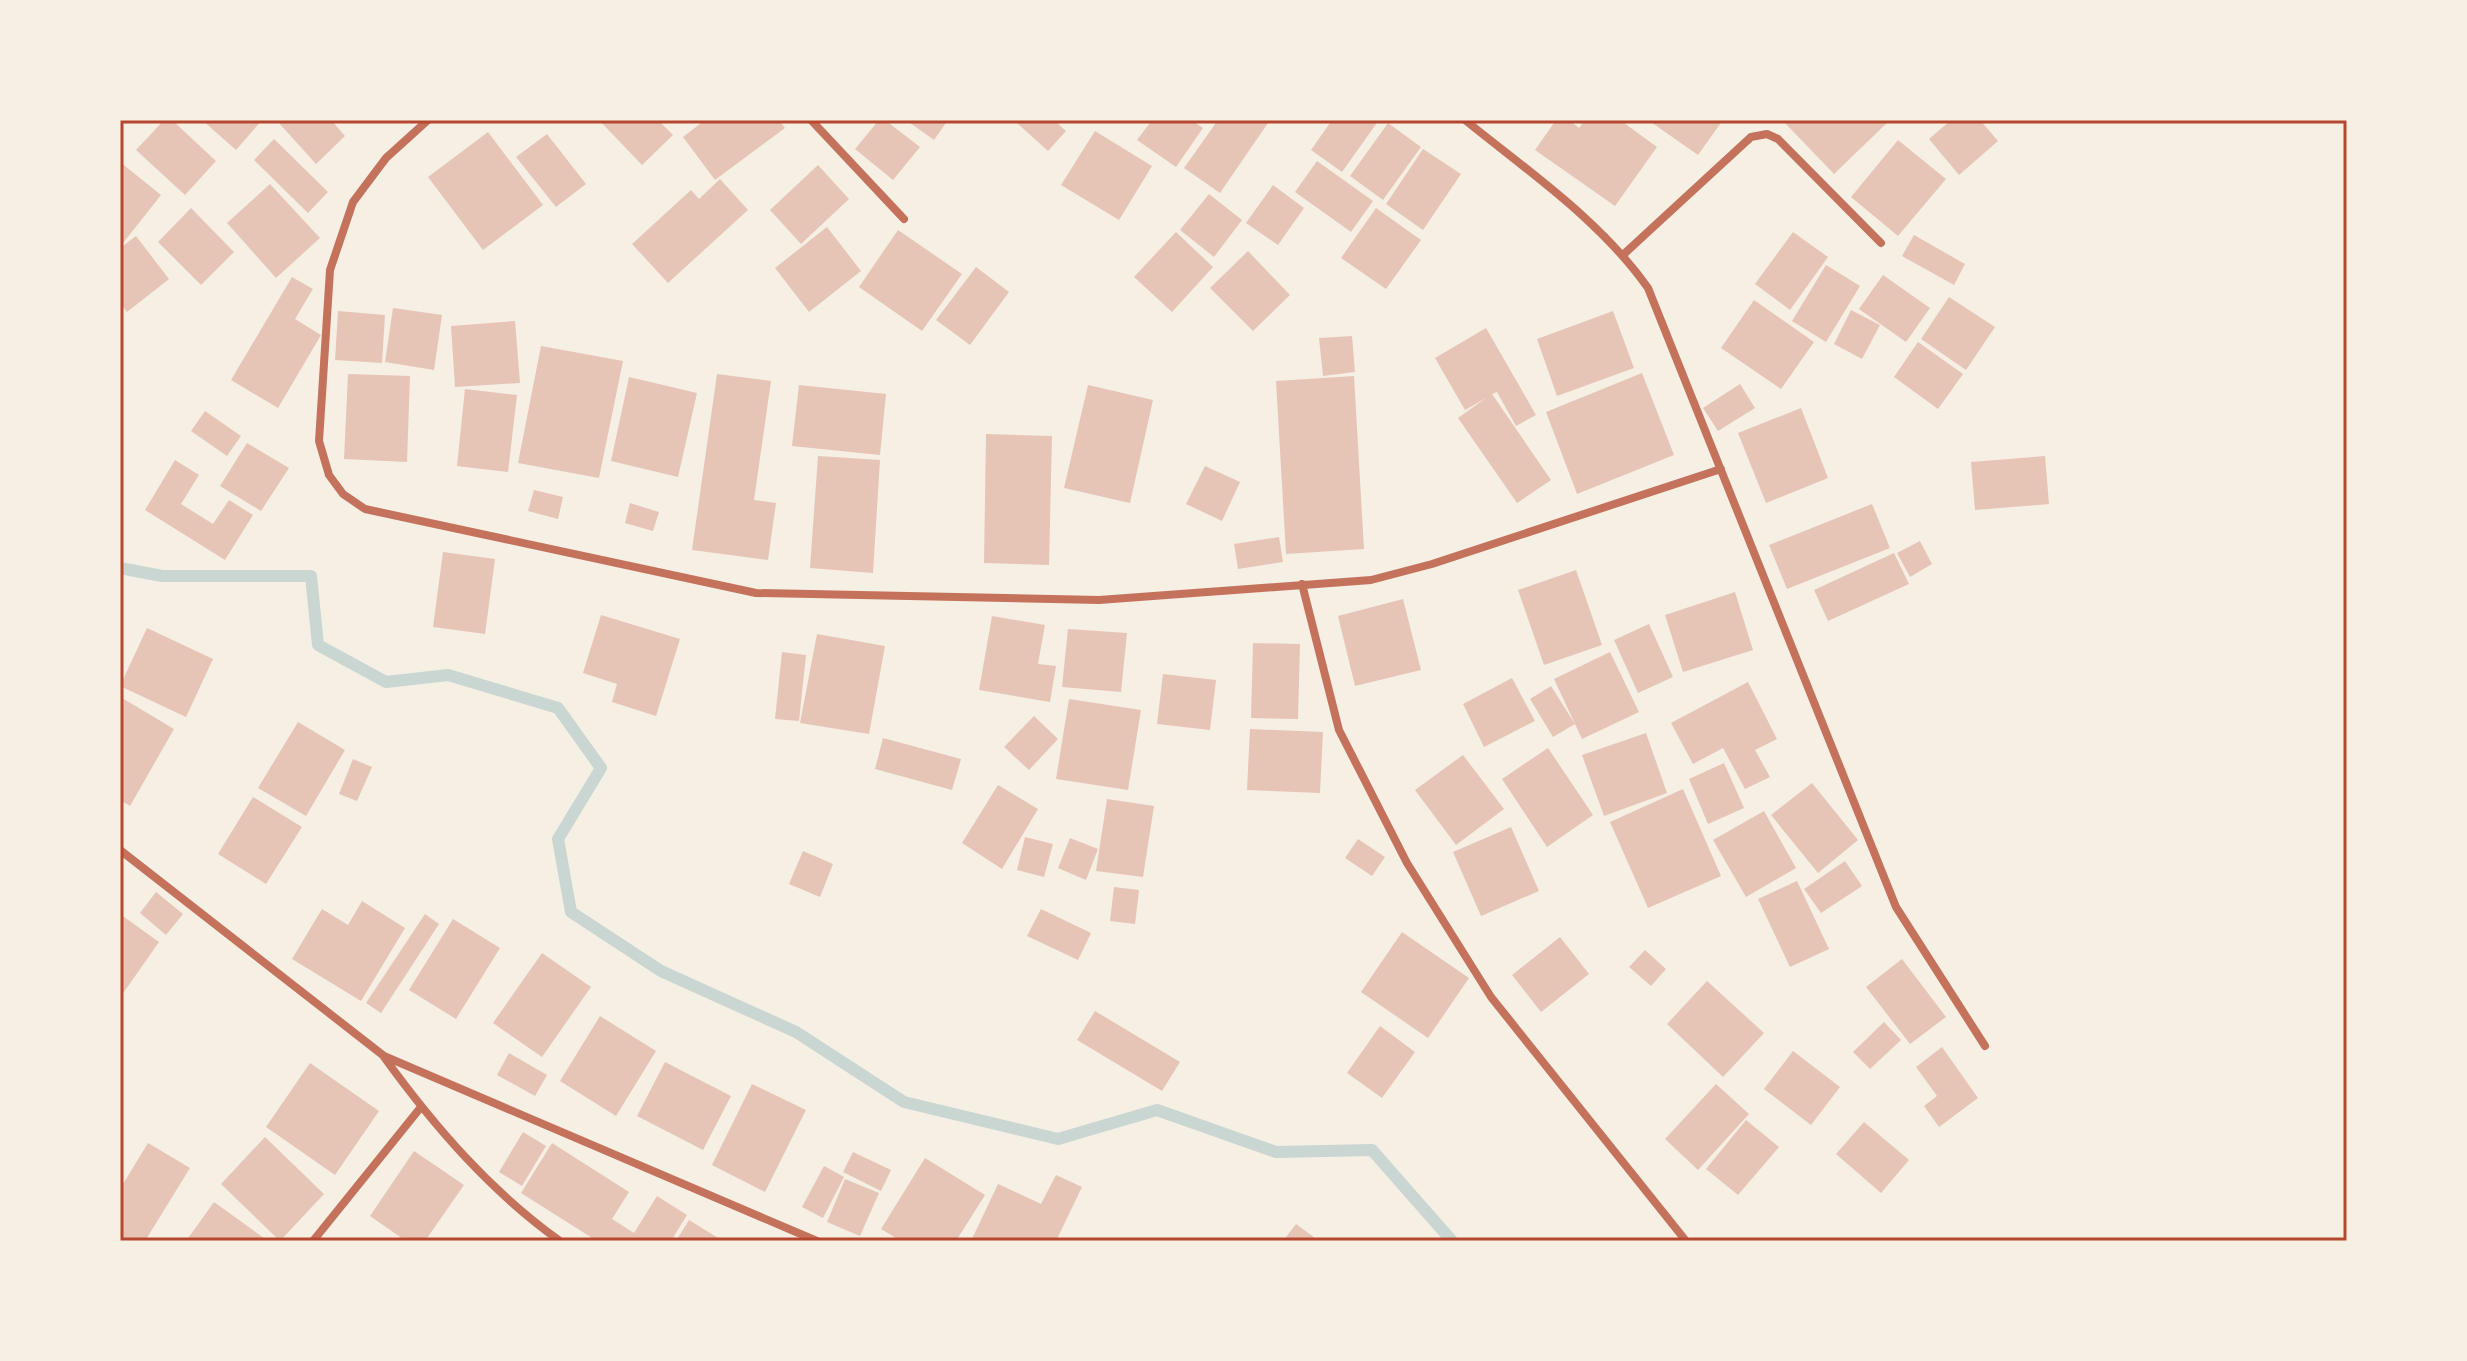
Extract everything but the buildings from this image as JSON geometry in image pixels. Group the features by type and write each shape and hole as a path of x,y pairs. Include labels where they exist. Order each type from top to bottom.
{"street":[{"path":"428,120 386,158 353,202 330,270 319,441 329,475 343,494 365,509 756,593 1099,600 1371,580 1432,564 1721,469"},
{"path":"811,120 904,219"},
{"path":"1465,120 1624,254 1648,288 1896,907 1985,1046"},
{"path":"1624,254 1751,137 1767,134 1778,139 1881,243"},
{"path":"1302,584 1339,730 1407,863 1491,997 1686,1241"},
{"path":"120,850 384,1056 817,1241"},
{"path":"384,1056 436,1127 530,1220 560,1241"},
{"path":"313,1241 421,1107"}],"waterway":[{"path":"120,568 162,576 311,576 318,645 386,682 448,675 558,708 601,768 558,839 571,912 661,971 796,1032 904,1102 1058,1139 1157,1110 1276,1152 1372,1150 1452,1241"}]}
